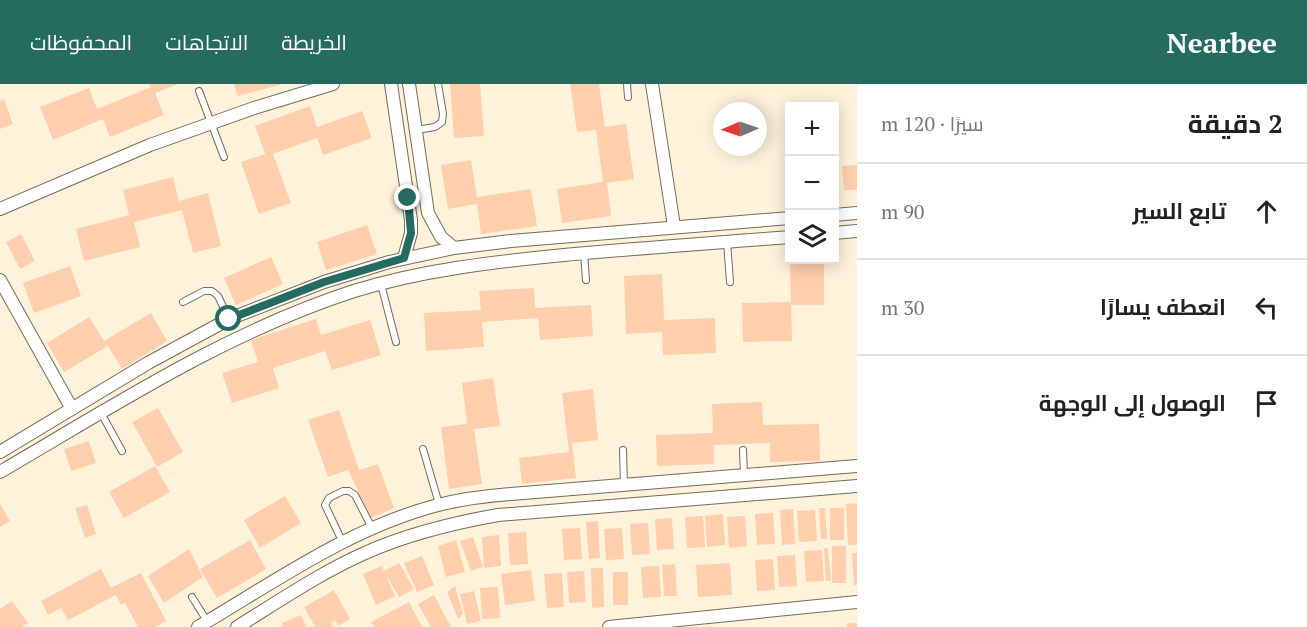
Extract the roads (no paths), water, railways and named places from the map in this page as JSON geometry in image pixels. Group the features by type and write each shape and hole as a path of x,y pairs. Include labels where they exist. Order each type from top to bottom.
{"street":[{"path":"0,209 120,156 211,123 333,84"},
{"path":"391,84 411,233 404,258"},
{"path":"409,84 428,213 435,230 454,248"},
{"path":"652,84 674,226"},
{"path":"408,198 425,194"},
{"path":"839,214 857,213"},
{"path":"0,452 148,363 229,319 324,282 404,258 454,248 511,241 785,218"},
{"path":"839,233 857,231"},
{"path":"0,472 168,373 242,335 318,303 381,284 474,265 785,237"},
{"path":"0,280 72,409"},
{"path":"107,388 117,403"},
{"path":"203,624 342,542 372,528 439,505 487,496 857,466"},
{"path":"814,470 816,490"},
{"path":"237,627 317,578 367,552 418,533 470,520 857,486"},
{"path":"309,560 317,578"},
{"path":"609,627 724,621 857,602"}],"lane":[{"path":"416,130 435,127 442,122 443,114 438,84"},
{"path":"627,84 628,97"},
{"path":"199,92 224,157"},
{"path":"727,242 730,282"},
{"path":"584,254 586,280"},
{"path":"381,284 396,342"},
{"path":"183,302 204,291 212,291 218,296 229,319"},
{"path":"101,413 122,451"},
{"path":"423,448 439,505"},
{"path":"623,450 624,485"},
{"path":"743,450 744,475"},
{"path":"342,542 325,505 326,500 343,491 349,491 355,495 372,528"},
{"path":"192,597 203,624"}]}
